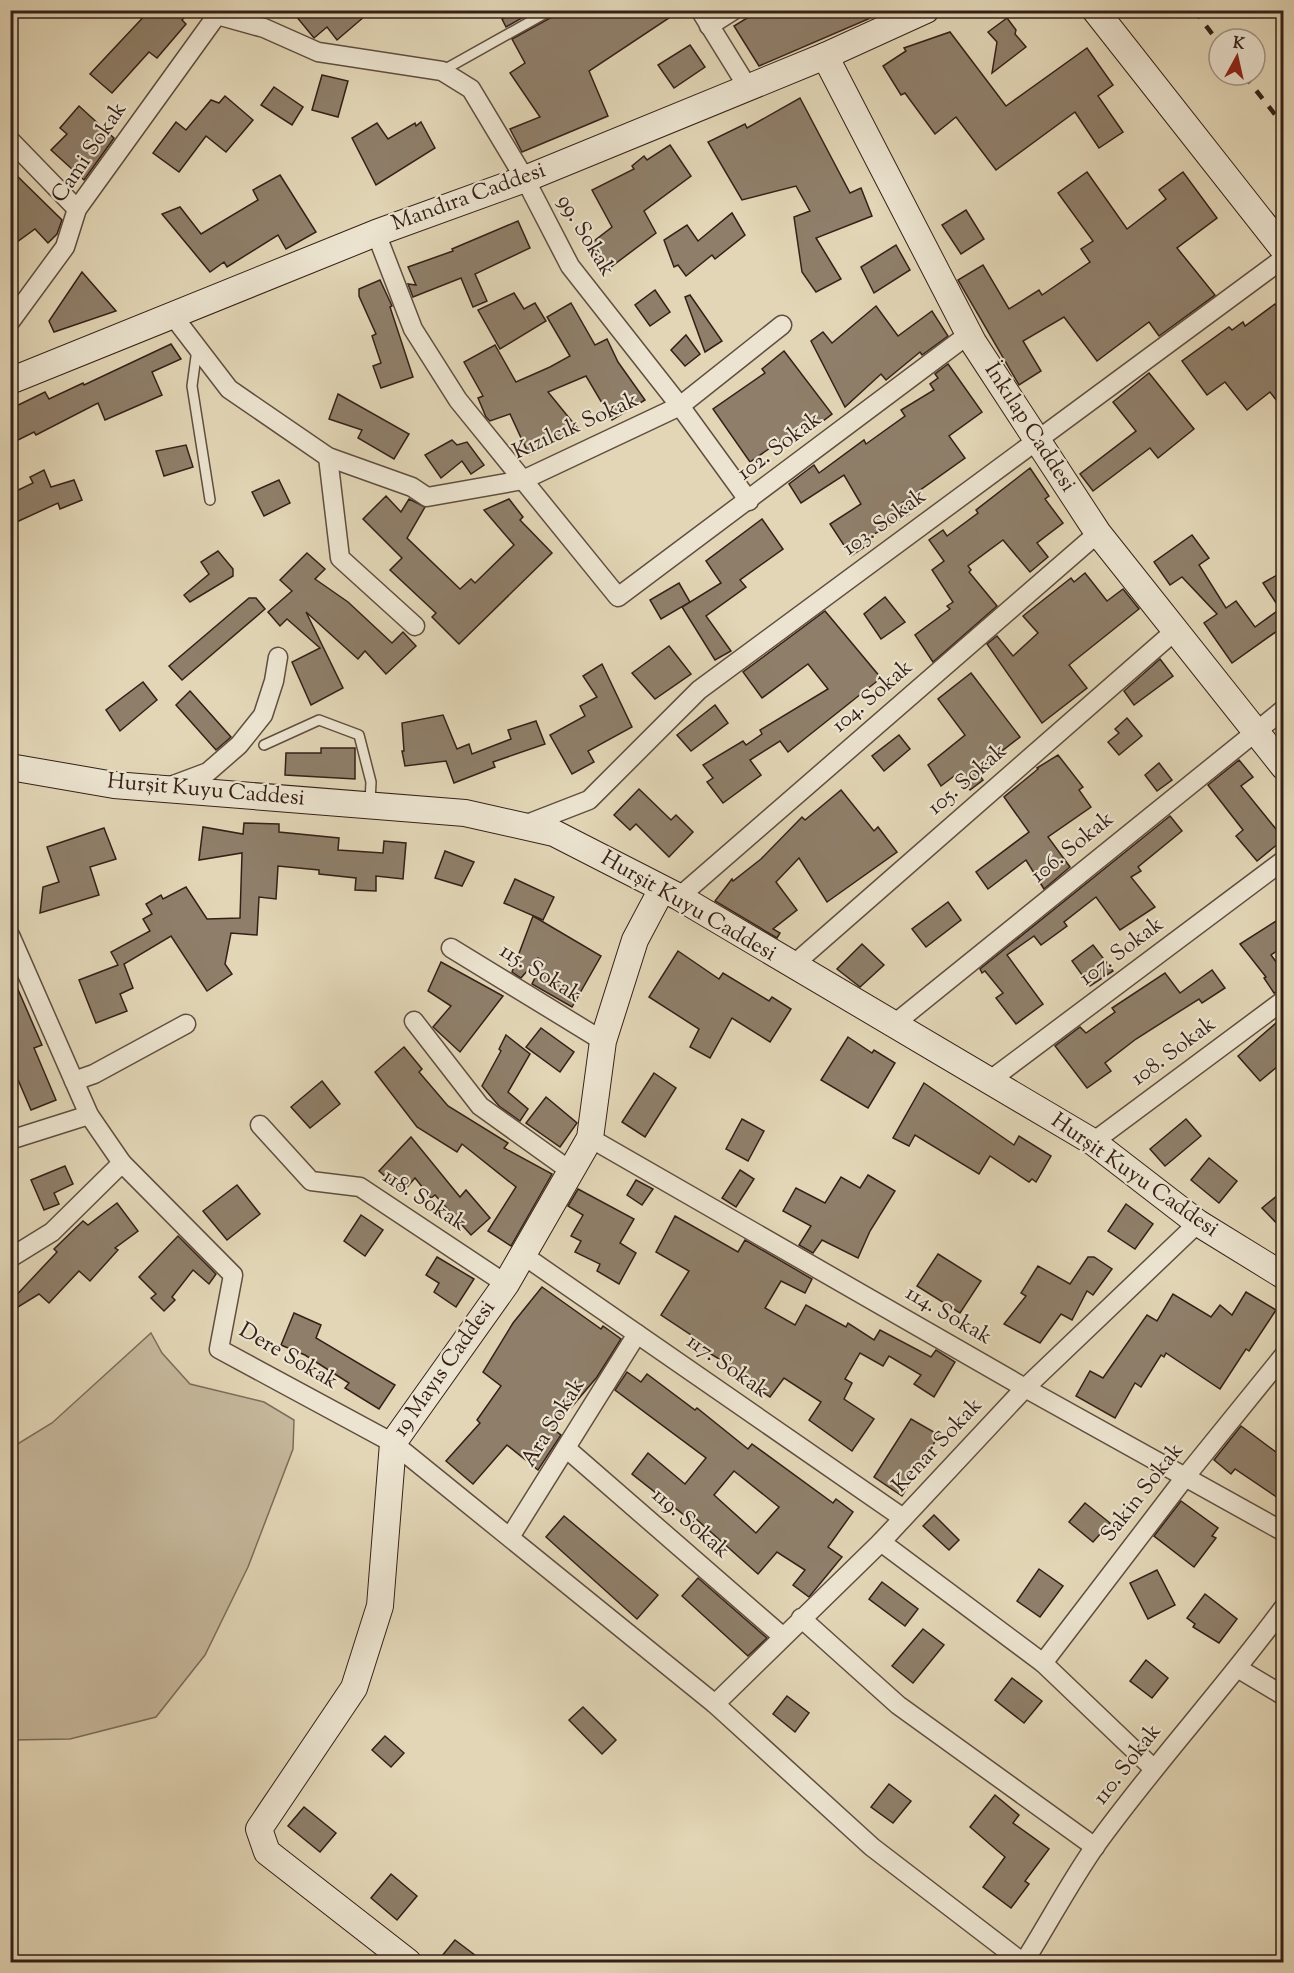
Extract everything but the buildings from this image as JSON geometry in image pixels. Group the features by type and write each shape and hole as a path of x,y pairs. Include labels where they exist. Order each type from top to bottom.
{"street":[{"path":"734,10 704,18 747,86"},
{"name":"Mandıra Caddesi","path":"10,381 376,232 525,179 747,86 825,56 926,10"},
{"path":"1095,10 1284,250"},
{"name":"99. Sokak","path":"217,13 264,27 318,52 442,71 471,89 525,179 570,266 680,406 749,501"},
{"name":"Cami Sokak","path":"10,322 65,247 77,209 217,13"},
{"name":"İnkılap Caddesi","path":"825,56 969,334 1098,532 1284,767"},
{"path":"10,140 77,209"},
{"path":"376,232 413,329 458,400 523,480"},
{"name":"103. Sokak","path":"520,826 589,800 699,690 1284,258"},
{"name":"Kızılcık Sokak","path":"173,316 229,388 328,458 412,487 427,497 523,480 680,406 782,326"},
{"name":"102. Sokak","path":"523,480 618,597 969,334"},
{"path":"328,458 340,558 415,626"},
{"name":"104. Sokak","path":"670,893 1098,532"},
{"name":"105. Sokak","path":"792,966 1176,630"},
{"path":"164,789 208,771 239,745 263,715 278,657"},
{"name":"106. Sokak","path":"893,1025 1256,729 1284,709"},
{"name":"Hurşit Kuyu Caddesi","path":"10,767 114,785 465,813 554,833 670,893 1093,1142 1198,1223 1284,1276"},
{"name":"107. Sokak","path":"989,1082 1284,860"},
{"name":"19 Mayıs Caddesi","path":"408,1962 267,1852 258,1829 354,1688 380,1606 393,1443 506,1284 590,1138 603,1041 635,940 670,893"},
{"name":"Dere Sokak","path":"10,936 17,969 89,1115 122,1163 233,1275 219,1349 393,1443 715,1704 873,1847 1023,1962"},
{"name":"115. Sokak","path":"451,948 603,1041"},
{"name":"108. Sokak","path":"1093,1142 1284,1000"},
{"path":"414,1021 480,1106 572,1172"},
{"path":"74,1081 94,1074 186,1024"},
{"path":"10,1140 89,1115"},
{"name":"118. Sokak","path":"261,1125 311,1181 360,1187 506,1284"},
{"name":"114. Sokak","path":"590,1138 1026,1389 1284,1532"},
{"path":"10,1258 52,1232 122,1163"},
{"name":"Kenar Sokak","path":"715,1704 782,1636 881,1542 1026,1389 1198,1223"},
{"name":"117. Sokak","path":"524,1255 903,1518"},
{"name":"Ara Sokak","path":"510,1537 637,1334"},
{"name":"Sakin Sokak","path":"1043,1663 1186,1476 1284,1355"},
{"name":"119. Sokak","path":"567,1449 782,1636"},
{"path":"881,1542 1043,1663 1154,1769"},
{"name":"110. Sokak","path":"1023,1962 1095,1847 1154,1769 1239,1669 1284,1607"},
{"path":"801,1618 898,1705 1095,1847"},
{"path":"1239,1669 1284,1696"}],"lane":[{"path":"442,71 551,10"},
{"path":"197,346 192,386 210,500"},
{"path":"264,745 319,720 359,735 371,782 370,805"}],"shaded area":[{"path":"151,1333 162,1353 190,1384 264,1402 294,1420 293,1449 248,1567 205,1655 156,1717 70,1739 11,1740 11,1448 52,1423"}],"railway":[{"path":"1194,10 1207,27"},
{"path":"1253,87 1284,126"}]}
